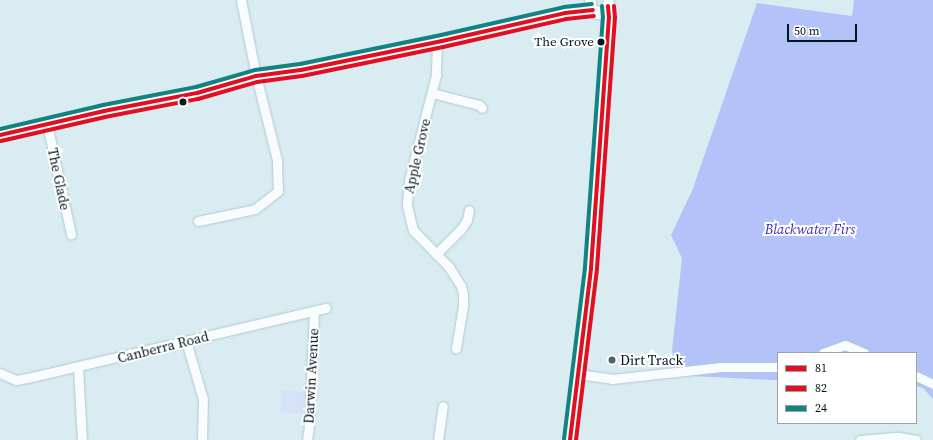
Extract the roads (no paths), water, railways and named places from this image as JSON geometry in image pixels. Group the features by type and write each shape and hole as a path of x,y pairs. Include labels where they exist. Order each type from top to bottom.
{"main road":[{"path":"592,6 604,11 608,3"},
{"path":"570,440 590,268 607,40 608,3"},
{"path":"592,6 607,40"}],"street":[{"path":"198,221 255,209 278,191 277,160 256,76 240,0"},
{"path":"0,135 104,111 197,93 256,76 301,70 437,42 592,6"},
{"name":"Apple Grove","path":"437,42 436,75 432,94 419,135 409,180 407,204 413,230 456,278 463,294 456,348"},
{"path":"432,94 479,105 482,108"},
{"name":"The Glade","path":"47,124 71,234"},
{"path":"436,254 461,229 467,220 469,210"},
{"name":"Canberra Road","path":"1,372 16,380 78,367 326,308"},
{"name":"Darwin Avenue","path":"307,440 314,311"},
{"path":"186,341 204,399 202,440"},
{"path":"826,352 845,345 862,352"},
{"path":"78,367 82,440"},
{"path":"578,374 612,380 721,367 777,367"},
{"path":"917,376 933,384"},
{"path":"438,440 438,414 443,406"},
{"path":"860,440 898,437 916,440"}],"place":[{"name":"The Grove","path":"601,42"},
{"name":"Dirt Track","path":"612,360"}],"park label":[{"name":"Blackwater Firs","path":"810,229"}]}
